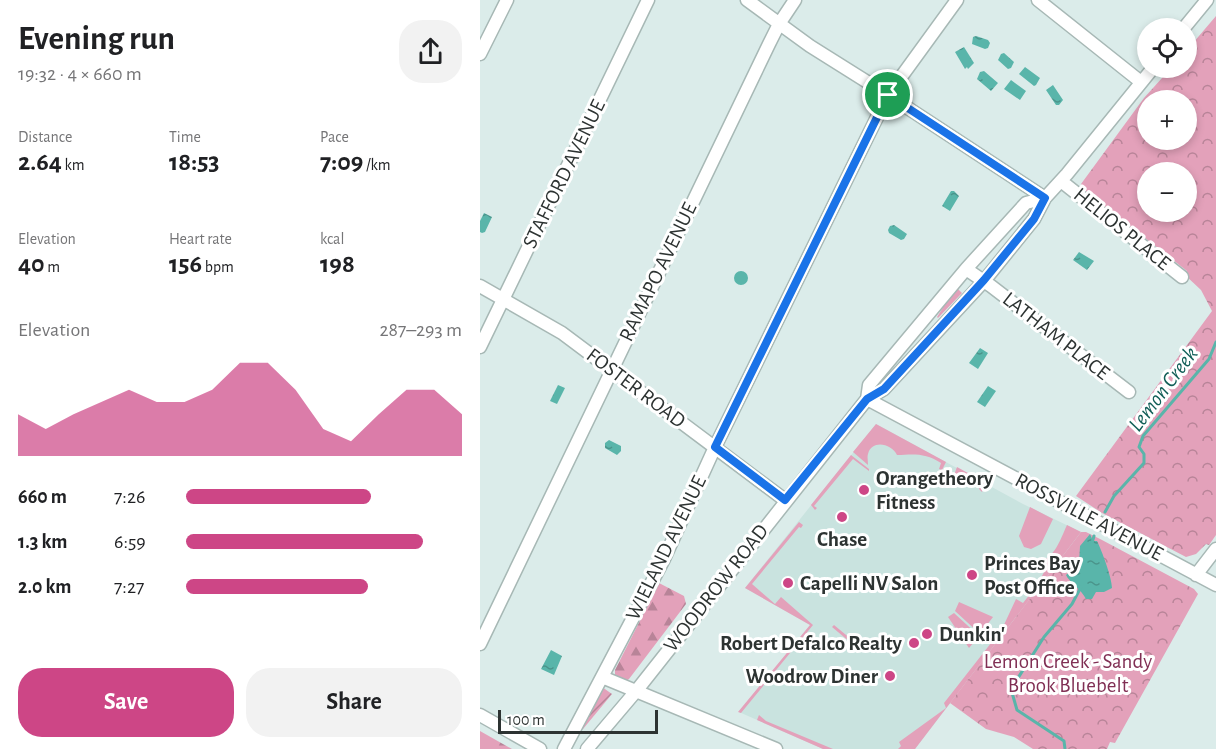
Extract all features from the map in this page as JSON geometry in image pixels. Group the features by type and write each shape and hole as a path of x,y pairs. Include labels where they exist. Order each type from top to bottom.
{"street":[{"path":"480,54 507,0"},
{"name":"STAFFORD AVENUE","path":"480,347 648,0"},
{"path":"747,0 810,46 1045,198"},
{"name":"RAMAPO AVENUE","path":"480,644 779,24 795,0"},
{"name":"WIELAND AVENUE","path":"564,749 664,559 715,447 888,95 957,0"},
{"path":"1038,0 1141,82"},
{"path":"1192,18 1207,0"},
{"name":"WOODROW ROAD","path":"587,749 637,690 867,399 884,389 984,280 1034,219 1045,198 1144,78"},
{"name":"HELIOS PLACE","path":"1061,181 1182,277"},
{"name":"WOODROW ROAD","path":"867,399 869,385 966,269 1026,203 1045,198"},
{"name":"LATHAM PLACE","path":"966,269 984,280 1129,392"},
{"name":"FOSTER ROAD","path":"480,286 562,333 785,500"},
{"name":"ROSSVILLE AVENUE","path":"867,399 1216,585"},
{"path":"1196,575 1216,549"},
{"path":"602,677 620,686 637,690 760,746 776,749"},
{"path":"480,715 540,749"}],"shaded area":[{"path":"876,424 1023,504 1081,532 915,749 823,749 739,712 810,625 745,588"}],"green space":[{"path":"1216,16 1216,535 1209,545 1206,544 1196,554 1186,557 1102,513 1076,496 1212,311 1201,290 1185,275 1187,271 1084,190 1081,184 1137,108 1137,150 1197,150 1197,90 1151,90 1162,78 1197,78 1197,38"},
{"path":"956,287 962,293 938,318 937,317"},
{"path":"876,424 946,462 942,470 939,469 941,463 930,457 915,454 897,455 891,448 882,445 870,449 868,465 853,452"},
{"path":"851,455 869,471 853,459 814,506 817,508 815,510 811,505"},
{"path":"957,467 986,483 982,492 979,489 981,483 960,472 953,478"},
{"path":"1030,507 1053,519 1041,544 1031,549 1024,547 1019,536"},
{"path":"799,522 803,525 801,528 799,527 752,584 775,604 781,597 813,625 741,713 738,712 810,625 745,588"},
{"path":"1067,525 1081,532 915,749 898,749 901,746 899,742 946,708 944,703 1002,629 1016,599 1023,603 1038,584 1044,572 1038,562 1049,557 1053,552"},
{"name":"Lemon Creek - Sandy Brook Bluebelt","path":"1081,532 1102,540 1194,589 1198,594 1115,743 1110,742 1107,749 1033,749 1014,737 986,729 950,703"},
{"path":"659,583 684,596 686,604 629,679 626,681 615,677 615,670"},
{"path":"959,602 993,617 980,634 955,611"},
{"path":"954,613 979,636 969,648 948,617"},
{"path":"834,625 863,649 868,644 870,647 866,652 862,652 832,627"},
{"path":"602,687 612,694 583,729 582,728"},
{"path":"759,715 766,721 833,749 823,749 757,720"},
{"path":"480,731 512,749 480,749"}],"water":[{"path":"973,37 988,40 990,43 988,48 972,44"},
{"path":"964,47 974,63 968,69 967,67 965,69 955,52"},
{"path":"1004,53 1014,62 1011,68 1008,69 998,60"},
{"path":"1025,67 1040,78 1036,85 1034,86 1019,74"},
{"path":"984,71 998,83 991,91 977,79 980,72"},
{"path":"1011,80 1026,91 1020,100 1004,89"},
{"path":"1053,85 1063,100 1059,105 1056,105 1046,90"},
{"path":"951,191 959,196 950,211 942,206"},
{"path":"484,213 492,217 485,232 482,233 480,232 480,221"},
{"path":"894,225 907,234 904,239 901,240 889,233 890,226"},
{"path":"1079,252 1094,261 1087,270 1073,260"},
{"path":"741,271 746,273 748,278 746,283 741,285 736,283 734,278 736,273"},
{"path":"980,348 988,353 978,369 969,363"},
{"path":"558,385 565,388 557,404 550,401"},
{"path":"988,386 996,391 985,407 977,402"},
{"path":"609,440 621,446 621,451 617,455 605,448 605,443"},
{"path":"1090,534 1093,541 1097,541 1109,571 1112,588 1104,592 1096,592 1092,599 1086,599 1066,575 1079,564 1080,546"},
{"path":"551,650 562,656 554,675 541,669"}],"waterway":[{"name":"Lemon Creek","path":"1105,512 1114,496 1144,463 1144,454 1139,447 1143,436 1209,359 1216,342"},
{"name":"Lemon Creek","path":"1092,543 1094,536"},
{"name":"Lemon Creek","path":"1065,749 1064,741 1017,710 1011,689 1044,637 1072,604 1081,587"}],"place":[{"name":"Orangetheory Fitness","path":"864,490"},
{"name":"Chase","path":"842,517"},
{"name":"Princes Bay Post Office","path":"972,575"},
{"name":"Capelli NV Salon","path":"788,583"},
{"name":"Dunkin'","path":"927,634"},
{"name":"Robert Defalco Realty","path":"914,643"},
{"name":"Woodrow Diner","path":"890,676"}],"route":[{"path":"888,95 1045,198 1034,219 984,280 884,389 867,399 785,500 715,447 888,95"}]}
